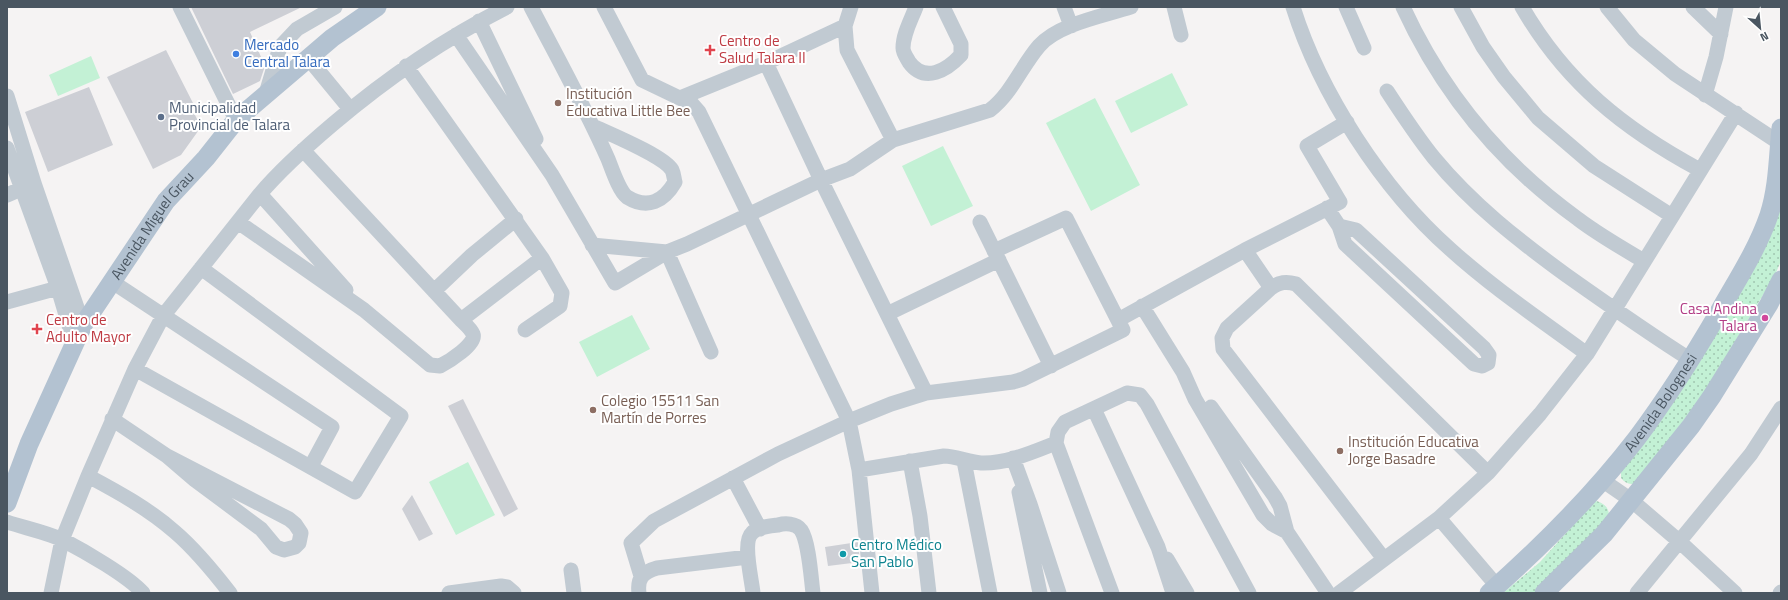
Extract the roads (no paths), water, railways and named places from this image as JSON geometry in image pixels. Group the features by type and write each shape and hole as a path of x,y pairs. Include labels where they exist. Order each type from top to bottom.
{"main road":[{"name":"Avenida Miguel Grau","path":"7,503 29,444 82,325 166,201 206,158 236,120 265,97 332,38 377,7"},
{"name":"Avenida Bolognesi","path":"1493,590 1534,551 1602,480 1636,439 1691,360 1746,266 1759,240 1769,214 1775,187 1781,138"},
{"path":"1544,593 1594,544 1691,426 1712,396 1769,304 1781,280"}],"street":[{"path":"180,7 236,120"},
{"path":"265,97 280,47 298,29 335,7"},
{"path":"51,593 62,540 112,419 135,369 163,316 260,194 303,150 350,109 406,66 479,21 507,7"},
{"path":"531,7 594,126 617,182 626,196 643,203 658,201 668,194 675,182 673,171 667,164 649,153 594,126"},
{"path":"604,7 642,80 692,104 699,112 849,421 859,470 872,593"},
{"path":"851,7 845,26 847,50 893,140"},
{"path":"916,7 904,37 903,50 912,65 920,72 932,73 944,70 961,55 961,44 943,7"},
{"path":"1064,7 1071,26"},
{"path":"479,21 552,175 615,284 667,252 688,244 821,180 850,169 893,140 990,110 1001,102 1038,47 1047,38 1071,26 1131,7"},
{"path":"1293,7 1318,68 1347,122 1364,149 1402,201 1449,249 1502,292 1587,354"},
{"path":"1346,7 1364,48"},
{"path":"1403,7 1441,79 1478,129 1502,154 1552,200 1579,220 1644,261"},
{"path":"1461,7 1504,78 1538,118 1594,166 1672,216"},
{"path":"1522,7 1561,62 1598,102 1622,122 1700,170"},
{"path":"1607,7 1639,44 1675,74 1705,95 1781,138"},
{"path":"1692,7 1721,34"},
{"path":"1705,95 1721,34 1726,7"},
{"path":"1177,8 1181,35"},
{"path":"680,98 766,63 845,26"},
{"path":"456,35 552,175"},
{"path":"308,58 350,109"},
{"path":"766,63 821,180 926,393"},
{"path":"406,66 516,219 559,286 562,293 560,306 525,330"},
{"path":"1387,91 1415,133 1435,159 1486,212 1512,235 1616,311 1691,360"},
{"path":"7,96 28,186 74,342"},
{"path":"1339,593 1439,518 1488,472 1540,414 1587,354 1616,311 1644,261 1736,113"},
{"path":"1118,320 1245,250 1340,202 1307,146 1347,122"},
{"path":"7,148 28,186 82,325"},
{"path":"238,222 364,310 434,366 443,364 466,348 473,341 473,334 461,320 303,150"},
{"path":"7,195 28,186"},
{"path":"260,194 364,310"},
{"path":"1327,208 1339,226 1345,244 1474,364 1482,366 1488,363 1489,355 1484,348 1368,241 1356,230 1339,226"},
{"path":"641,576 631,543 654,521 778,454 849,421 891,404 926,393 1013,382 1051,366 1123,330 1066,218 887,314"},
{"path":"434,291 472,255 516,219"},
{"path":"980,222 1051,366"},
{"path":"592,245 667,252"},
{"path":"295,261 307,246"},
{"path":"1245,250 1271,288"},
{"path":"667,252 711,352"},
{"path":"461,320 542,258"},
{"path":"135,369 311,466 355,492 401,416 201,268"},
{"path":"111,281 332,427 311,466"},
{"path":"1384,559 1223,349 1222,338 1227,328 1271,288 1279,283 1288,282 1296,284 1488,472"},
{"path":"7,302 58,288"},
{"path":"1142,306 1183,372 1195,399 1263,515 1272,524 1287,532 1328,593"},
{"path":"1112,593 1056,443 1058,432 1065,422 1127,393 1140,396 1147,404 1249,593"},
{"path":"1637,593 1751,454 1781,408"},
{"path":"1094,409 1158,547 1173,593"},
{"path":"112,419 167,456 195,480 260,529 272,543 280,549 289,550 300,543 302,538 299,528 289,519 167,456"},
{"path":"859,470 944,456 950,456 964,461 983,463 996,462 1013,458 1056,443"},
{"path":"1013,458 1022,510 1040,593"},
{"path":"1013,458 1030,504 1059,593"},
{"path":"910,461 920,516 929,593"},
{"path":"964,461 990,593"},
{"path":"88,476 123,495 175,531 196,552 230,593"},
{"path":"733,478 760,529"},
{"path":"1602,480 1631,500 1680,542 1724,590"},
{"path":"260,529 270,522 273,517 274,510"},
{"path":"920,516 934,572 937,593"},
{"path":"1439,518 1493,590"},
{"path":"7,522 62,540 110,568 137,586 143,593"},
{"path":"754,593 747,542 752,533 760,529 780,524 792,524 800,529 805,538 813,593"},
{"path":"1158,547 1174,569 1187,593"},
{"path":"639,593 638,584 641,576 647,571 657,568 748,557"},
{"path":"571,570 574,593"},
{"path":"449,593 500,586 507,587 514,593"}],"place":[{"name":"Centro de Salud Talara II","path":"710,50"},
{"name":"Mercado Central Talara","path":"236,54"},
{"name":"Institución Educativa Little Bee","path":"558,103"},
{"name":"Municipalidad Provincial de Talara","path":"161,117"},
{"name":"Casa Andina Talara","path":"1765,318"},
{"name":"Centro de Adulto Mayor","path":"37,329"},
{"name":"Colegio 15511 San Martín de Porres","path":"593,410"},
{"name":"Institución Educativa Jorge Basadre","path":"1340,451"},
{"name":"Centro Médico San Pablo","path":"843,554"}]}
